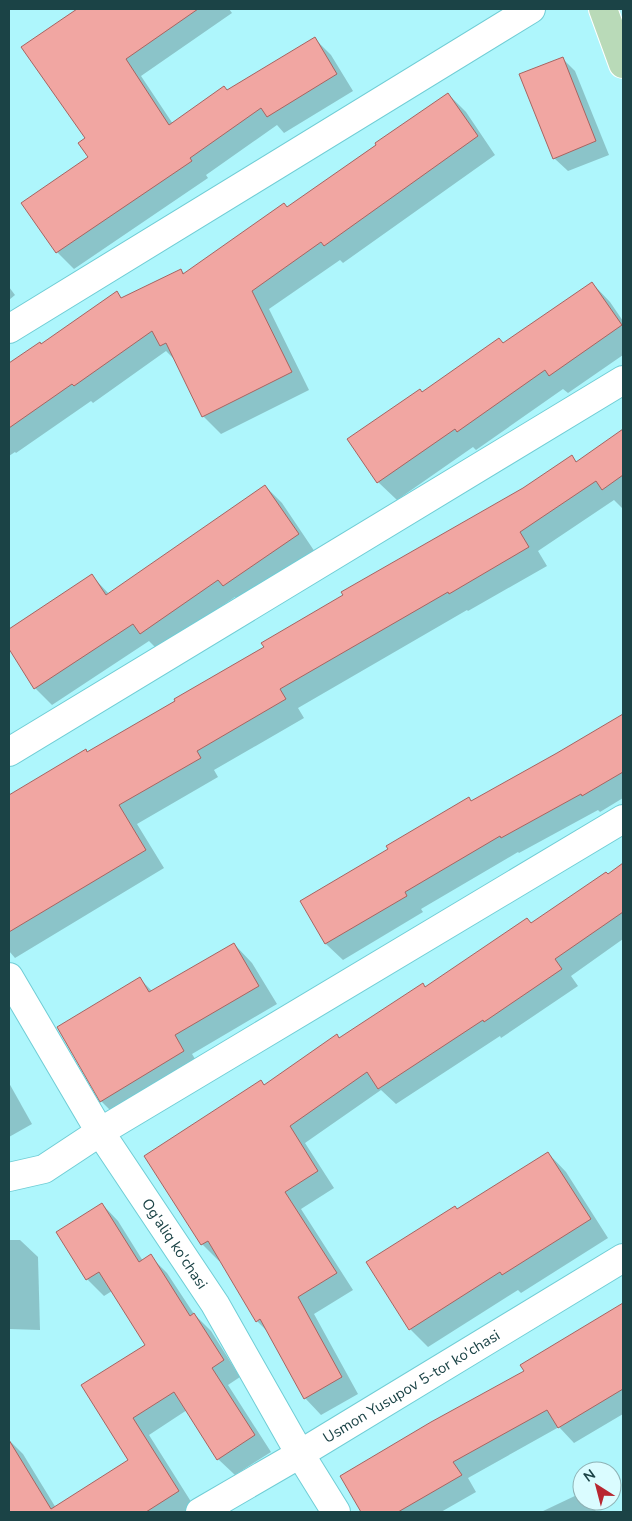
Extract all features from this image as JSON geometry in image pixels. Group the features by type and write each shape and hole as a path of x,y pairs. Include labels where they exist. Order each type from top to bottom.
{"main road":[{"path":"603,9 623,64"}],"street":[{"path":"9,328 531,9"},
{"path":"9,752 623,380"},
{"path":"9,1177 44,1169 100,1132 623,819"},
{"name":"Og'aliq ko'chasi","path":"9,977 100,1132 215,1304 300,1454 336,1512"},
{"name":"Usmon Yusupov 5-tor ko'chasi","path":"200,1512 300,1454 623,1258"}],"building":[{"path":"77,9 198,9 126,59 169,125 224,86 227,90 315,37 337,74 267,117 261,108 190,158 192,161 56,253 21,203 88,157 78,143 85,138 21,47"},
{"path":"563,57 596,141 553,159 519,74"},
{"path":"448,93 478,136 324,246 321,242 252,291 292,372 202,417 166,343 160,346 152,331 74,386 72,384 9,428 9,363 40,342 41,344 117,291 121,298 181,269 183,274 284,203 287,207"},
{"path":"592,282 622,325 549,376 545,370 457,432 455,429 377,483 347,439 420,389 422,392 499,338 503,343"},
{"path":"623,429 623,475 602,490 596,481 520,532 529,547 280,689 286,699 197,751 201,758 119,805 146,850 9,932 9,795 86,749 87,752 175,701 174,699 264,647 261,643 343,595 341,592 523,488 572,455 576,462"},
{"path":"265,485 299,534 223,586 218,580 140,634 133,624 34,689 9,649 9,629 92,574 106,595"},
{"path":"623,714 623,772 582,796 581,794 501,838 500,836 405,892 407,896 325,944 300,901 388,849 386,846 469,797 471,801"},
{"path":"623,863 623,912 555,959 562,969 484,1022 483,1020 378,1089 367,1072 290,1126 318,1171 285,1192 337,1273 298,1297 342,1377 304,1399 260,1319 256,1322 208,1241 201,1245 144,1156 261,1080 264,1085 337,1034 339,1038 423,983 425,987 527,918 531,923 606,872 608,874"},
{"path":"234,943 259,986 175,1035 184,1051 100,1102 57,1027 140,977 149,992"},
{"path":"548,1152 591,1219 502,1275 500,1272 409,1330 366,1262 455,1206 457,1209"},
{"path":"102,1203 139,1262 151,1254 190,1316 194,1313 224,1360 212,1368 255,1435 217,1460 174,1392 133,1418 179,1491 146,1512 9,1512 9,1440 51,1509 128,1460 81,1385 145,1345 99,1272 86,1280 56,1232"},
{"path":"623,1303 623,1389 558,1428 547,1410 453,1462 462,1475 398,1512 361,1512 340,1476 431,1422 524,1371 520,1365"}]}
